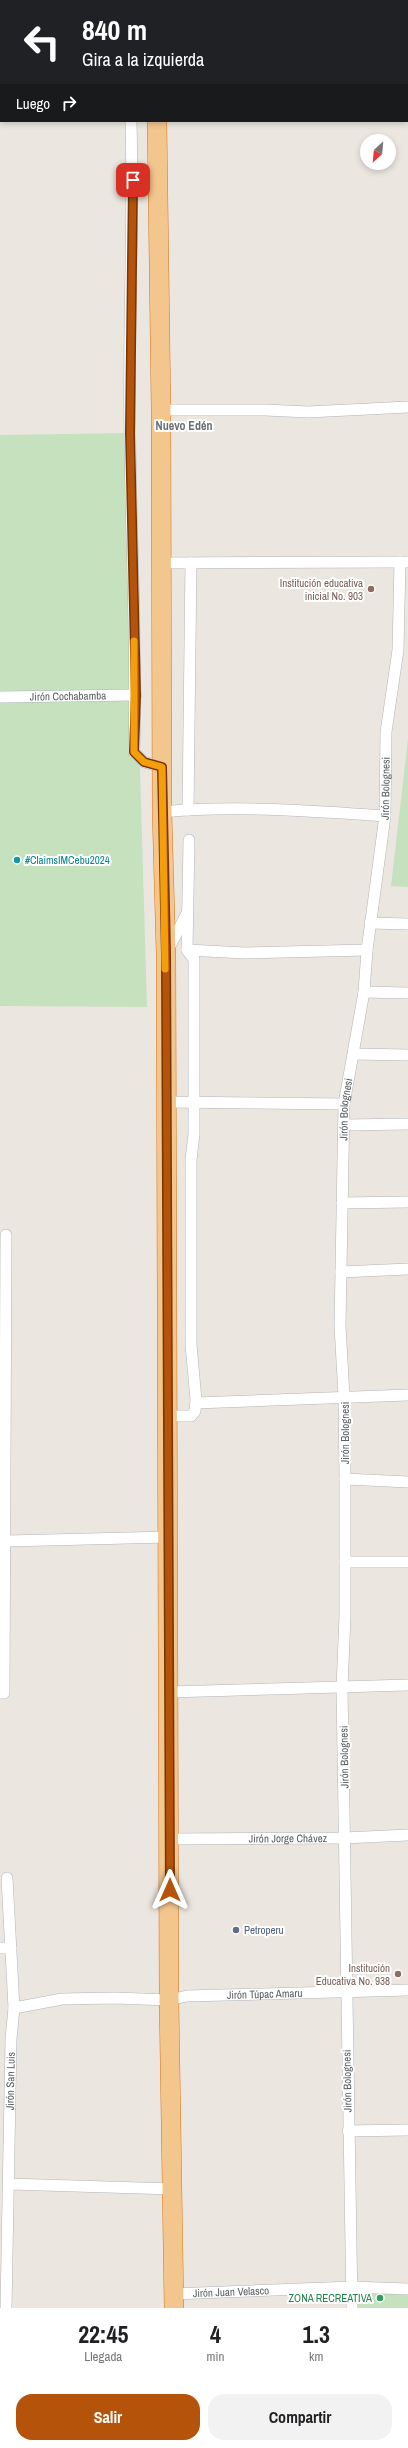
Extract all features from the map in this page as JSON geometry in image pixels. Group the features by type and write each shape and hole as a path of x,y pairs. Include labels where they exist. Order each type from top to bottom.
{"highway":[{"path":"157,122 161,410 162,812 166,954 165,1102 169,1537 169,2000 174,2301"}],"street":[{"path":"131,122 133,256 130,433 136,695 134,752 144,762 162,767"},
{"path":"161,410 265,410 308,412 408,407"},
{"path":"162,563 404,562"},
{"name":"Jirón Bolognesi","path":"352,2308 342,1688 345,1479 344,1396 340,1326 345,1125 344,1104 364,992 370,923 385,816 386,732 398,650 404,562"},
{"path":"188,810 191,563"},
{"name":"Jirón Cochabamba","path":"0,697 136,695"},
{"path":"162,812 188,810 306,811 385,816"},
{"path":"167,1416 191,1416 195,1411 196,1403 192,1344 192,1102 194,960 187,950 189,840"},
{"path":"166,954 187,913"},
{"path":"370,923 408,924"},
{"path":"187,950 245,953 367,950"},
{"path":"364,992 408,993"},
{"path":"354,1054 408,1055"},
{"path":"165,1102 344,1104"},
{"path":"345,1125 408,1124"},
{"path":"342,1204 408,1202"},
{"path":"0,1693 4,1693 6,1541 3,1458 6,1235"},
{"path":"341,1272 408,1269"},
{"path":"196,1403 344,1396 408,1395"},
{"path":"345,1479 408,1482"},
{"path":"6,1541 169,1537"},
{"path":"345,1562 408,1562"},
{"path":"169,1692 408,1686"},
{"name":"Jirón Jorge Chávez","path":"169,1839 344,1838 408,1835"},
{"name":"Jirón San Luis","path":"6,2308 4,2209 9,2184 5,2128 6,2039 14,2008 5,1948 7,1878"},
{"name":"Jirón Túpac Amaru","path":"14,2008 62,1999 115,1998 169,2000 187,1996 408,1990"},
{"path":"348,2131 408,2130"},
{"path":"9,2184 173,2189"},
{"name":"Jirón Juan Velasco","path":"174,2301 352,2287 408,2289"}],"green space":[{"path":"130,433 147,1007 0,1006 0,435"},
{"path":"408,739 408,887 391,886"},
{"name":"ZONA RECREATIVA","path":"352,2287 408,2288 408,2308 352,2308"}],"slow traffic":[{"path":"134,641 136,695 134,752 144,762 162,767 166,954 165,969"}],"place":[{"name":"Institución educativa inicial No. 903","path":"371,589"},
{"name":"#ClaimsIMCebu2024","path":"17,860"},
{"name":"Petroperu","path":"236,1930"},
{"name":"Institución Educativa No. 938","path":"398,1974"},
{"name":"ZONA RECREATIVA","path":"380,2298"}],"district":[{"name":"Nuevo Edén","path":"184,426"}],"route":[{"path":"133,180 130,433 136,695 134,752 144,762 162,767 166,954 165,1134 169,1552 170,1890"}]}
